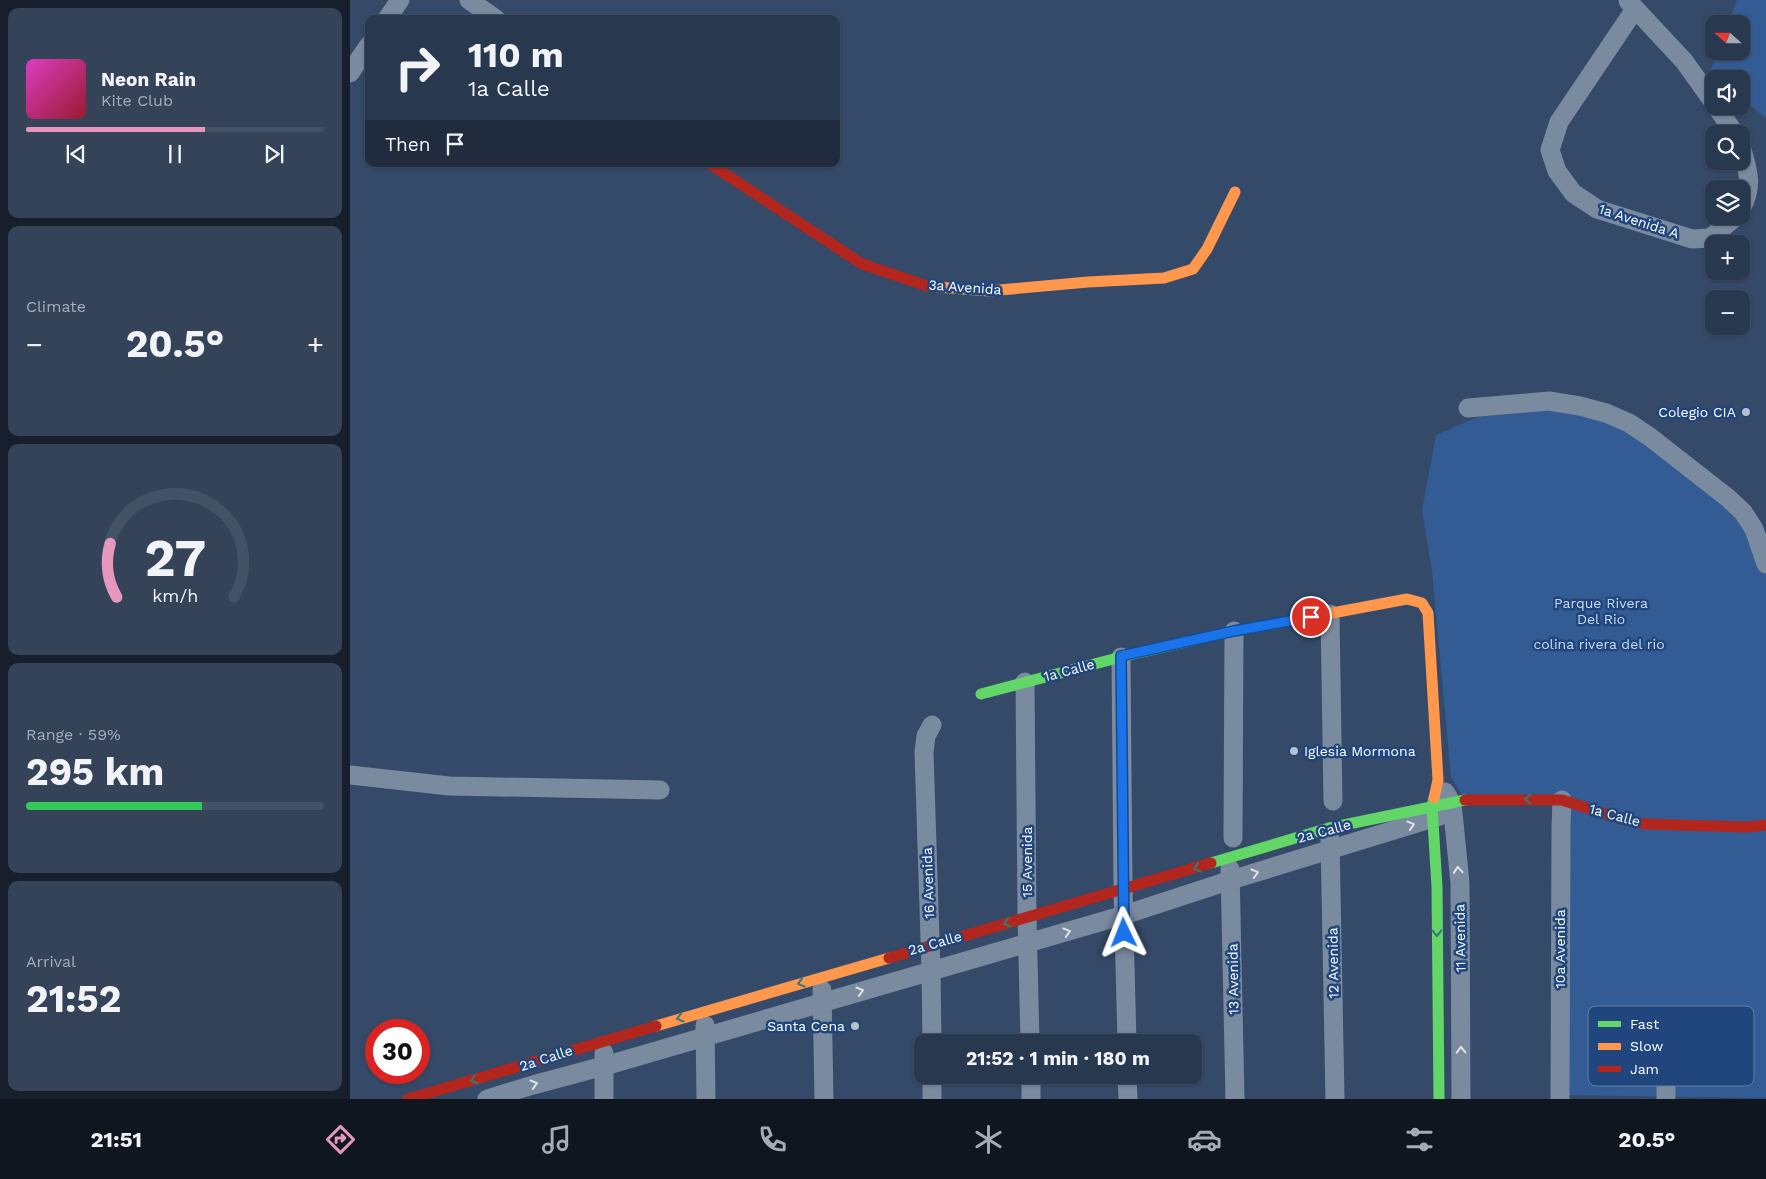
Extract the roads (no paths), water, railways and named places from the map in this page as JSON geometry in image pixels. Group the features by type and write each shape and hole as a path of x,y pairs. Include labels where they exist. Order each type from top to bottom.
{"street":[{"path":"390,15 400,0"},
{"path":"470,0 491,15"},
{"name":"1a Avenida A","path":"1705,91 1684,61 1631,4 1559,122 1550,150 1557,171 1573,193 1596,209 1692,239 1710,238 1726,225"},
{"path":"350,73 365,51"},
{"name":"3a Avenida","path":"715,167 862,264 927,286 989,291 1088,282 1164,278 1192,269 1207,249 1235,192"},
{"path":"1468,408 1549,401 1606,413 1629,423 1650,437 1743,512 1754,529 1766,564"},
{"name":"1a Calle","path":"981,694 1121,656 1234,631 1407,599 1422,603"},
{"name":"11 Avenida","path":"1422,603 1428,613 1438,780 1432,812 1437,887 1439,1099"},
{"path":"1330,614 1332,802"},
{"path":"1233,838 1234,631"},
{"path":"1121,656 1123,889 1127,1034"},
{"name":"15 Avenida","path":"1026,682 1027,917 1030,1034"},
{"name":"16 Avenida","path":"932,725 926,736 924,752 932,1034"},
{"path":"350,775 449,786 660,790"},
{"name":"11 Avenida","path":"1438,780 1460,806 1462,1099"},
{"name":"1a Calle","path":"1460,806 1510,809 1562,806 1644,824 1747,827 1766,825"},
{"name":"2a Calle","path":"408,1099 1329,828 1460,806"},
{"name":"1a Calle","path":"1562,806 1625,831 1645,834 1766,837"},
{"name":"10a Avenida","path":"1560,1099 1562,806"},
{"name":"2a Calle","path":"488,1099 509,1095 604,1065 1124,915 1331,850 1432,812"},
{"name":"12 Avenida","path":"1329,828 1331,850 1335,1099"},
{"name":"13 Avenida","path":"1229,858 1232,880 1235,1099"},
{"path":"821,977 824,1099"},
{"path":"705,1011 706,1099"},
{"path":"604,1040 604,1099"},
{"path":"507,1071 509,1095"},
{"path":"932,1084 932,1099"},
{"path":"1031,1084 1031,1099"},
{"path":"1127,1084 1128,1099"}],"place":[{"name":"Colegio CIA","path":"1746,412"},
{"name":"Iglesia Mormona","path":"1294,751"},
{"name":"Santa Cena","path":"855,1026"}],"park label":[{"name":"Parque Rivera Del Rio","path":"1601,612"},
{"name":"colina rivera del rio","path":"1599,644"}]}
